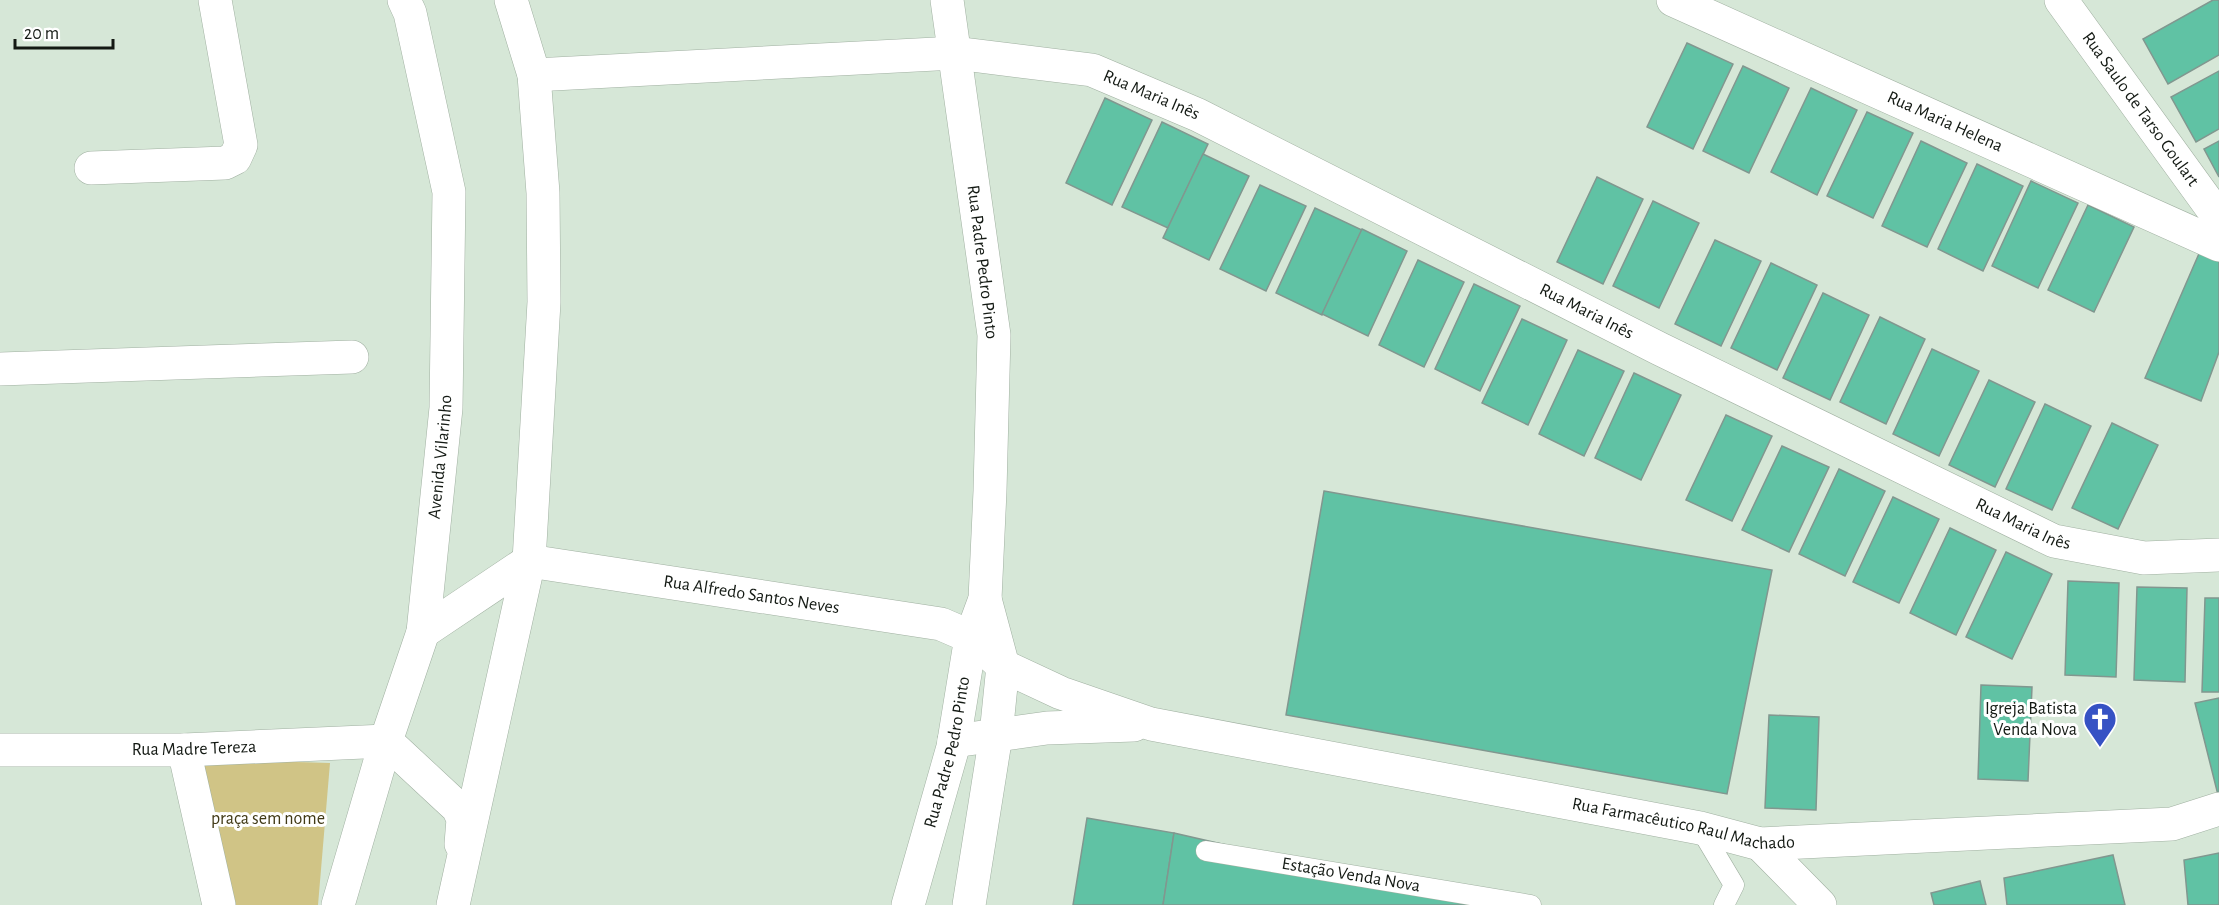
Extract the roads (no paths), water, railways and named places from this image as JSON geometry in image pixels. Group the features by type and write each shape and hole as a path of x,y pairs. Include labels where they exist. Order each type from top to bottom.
{"main road":[{"path":"91,168 225,163 235,158 241,145 215,0"},
{"name":"Avenida Vilarinho","path":"338,905 386,741 423,632 446,408 449,192 410,13 404,0"},
{"path":"452,905 529,561 544,302 543,193 534,75 511,0"},
{"name":"Rua Padre Pedro Pinto","path":"947,0 994,335 985,598 1003,666 996,735 969,905"},
{"name":"Rua Maria Helena","path":"1673,0 2219,245"},
{"name":"Rua Saulo de Tarso Goulart","path":"2061,0 2219,218"},
{"name":"Rua Maria Inês","path":"534,75 955,53 1092,70 1198,115 1660,349 2054,541 2144,558 2219,555"},
{"path":"0,369 352,357"},
{"path":"423,632 529,561"},
{"name":"Rua Alfredo Santos Neves","path":"529,561 941,624 971,638 1003,666"},
{"name":"Rua Padre Pedro Pinto","path":"910,901 954,741 971,638 985,598"},
{"name":"Rua Farmacêutico Raul Machado","path":"1003,666 1062,693 1151,724 1700,828 1761,844 2172,824 2219,809"},
{"name":"Rua Farmacêutico Raul Machado","path":"954,741 1047,729 1151,724"},
{"path":"386,741 447,797 461,813 464,825 452,905"},
{"name":"Rua Madre Tereza","path":"0,750 184,750 386,741"},
{"path":"184,750 219,905"},
{"path":"1761,844 1821,905"}],"lane":[{"path":"1700,828 1734,885 1724,905"},
{"name":"Estação Venda Nova","path":"1206,851 1531,905"}],"place":[{"name":"Igreja Batista Venda Nova","path":"2100,748"}],"park label":[{"name":"praça sem nome","path":"268,819"}]}
